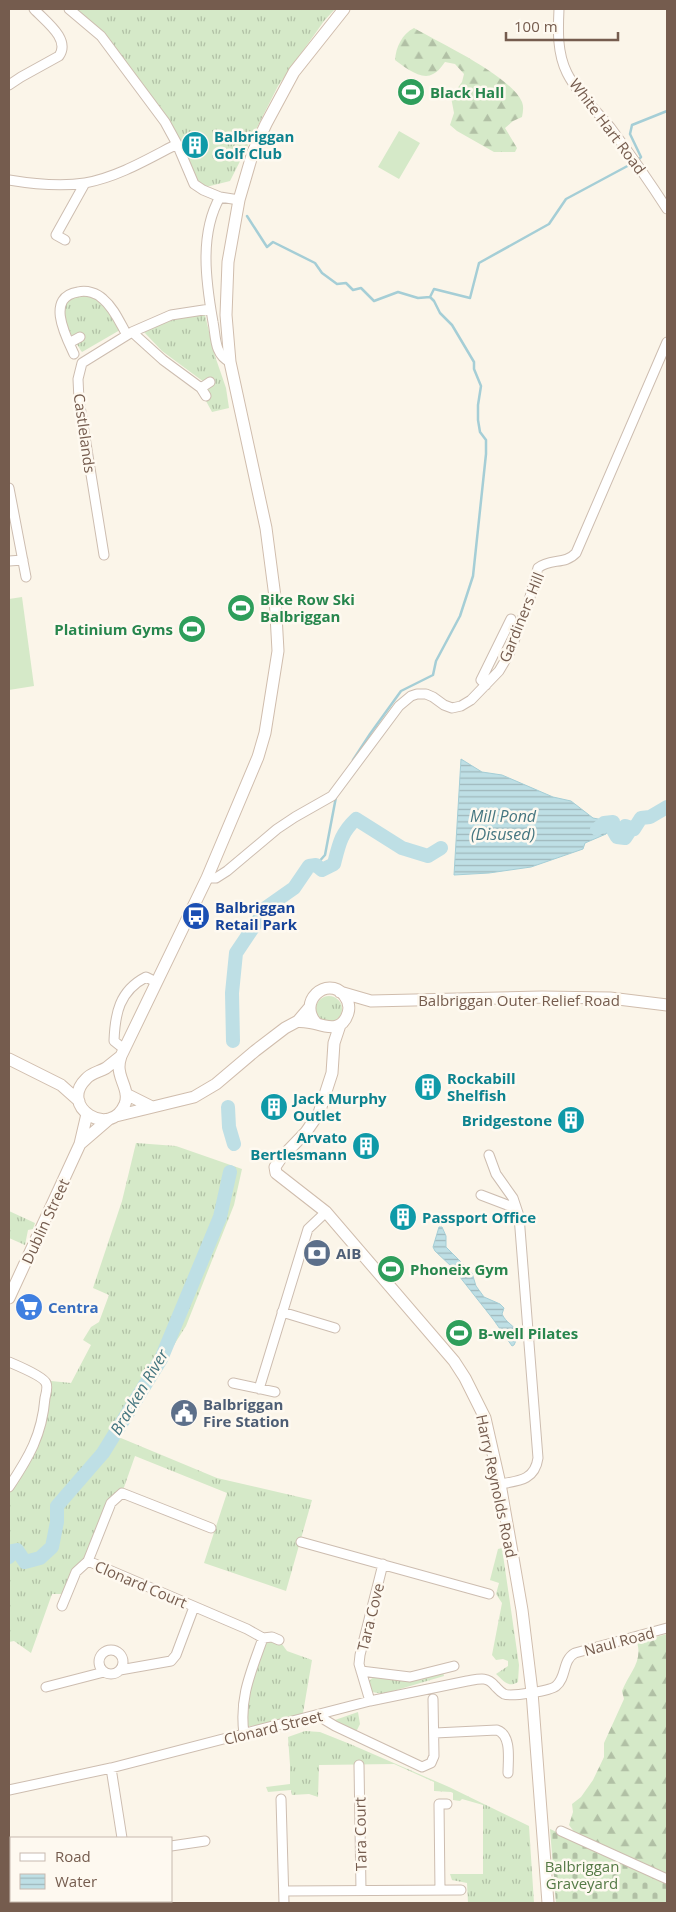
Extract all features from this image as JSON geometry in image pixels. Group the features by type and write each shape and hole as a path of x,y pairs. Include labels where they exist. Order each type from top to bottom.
{"street":[{"path":"9,85 59,56 64,46 60,37 34,9"},
{"path":"69,9 101,36 165,122 177,144 194,184 220,197 239,200"},
{"path":"112,1117 124,1106 126,1094 119,1067 122,1052 207,878 258,757 271,701 278,651 275,597 266,528 230,362 227,288 232,233 239,200 253,152 277,102 294,72 344,9"},
{"name":"White Hart Road","path":"559,9 560,53 567,73 578,90 638,164 667,209"},
{"path":"9,180 37,184 85,183 124,172 177,144"},
{"path":"65,240 56,235 85,183"},
{"path":"220,197 211,217 206,249 207,283 217,349 224,359 230,362"},
{"path":"74,354 61,323 60,310 64,300 70,294 78,292 94,293 103,299 130,333 201,388 206,396"},
{"name":"Castlelands","path":"104,555 79,400 78,379 82,363 130,333 171,315 210,309"},
{"path":"69,343 80,337"},
{"name":"Gardiners Hill","path":"207,878 216,878 227,871 278,829 334,794 394,712 411,696 426,694 452,708 461,706 471,700 499,672 509,654 528,604 538,568 544,563 551,561 564,561 576,553 667,342"},
{"path":"201,388 210,382"},
{"path":"9,489 26,577"},
{"path":"9,561 23,560"},
{"path":"486,685 481,680 512,619"},
{"path":"122,1052 114,1041 115,1017 119,1006 128,991 140,980 146,977 156,982"},
{"path":"9,1058 62,1085 79,1100 87,1114 93,1118 112,1117 176,1102 216,1084 285,1028 298,1021 309,1008 313,996 322,989 335,989 340,992 348,1001 348,1015"},
{"name":"Balbriggan Outer Relief Road","path":"340,992 371,1001 610,998 667,1005"},
{"path":"298,1021 333,1028 340,1025 348,1015 371,1001"},
{"path":"309,1008 310,1014 334,1043"},
{"name":"Harry Reynolds Road","path":"340,1025 334,1043 332,1073 319,1113 306,1132 281,1158 275,1167 276,1173 326,1212 440,1345 465,1378 484,1418 500,1484 522,1610 532,1692 548,1903"},
{"path":"52,1080 85,1080 122,1052"},
{"path":"97,1072 110,1073 122,1082"},
{"path":"79,1100 78,1093 85,1080"},
{"path":"126,1094 152,1107"},
{"name":"Dublin Street","path":"9,1298 13,1279 80,1144 87,1114"},
{"name":"Dublin Street","path":"80,1144 112,1117"},
{"path":"489,1155 496,1174 513,1198 519,1218 538,1458 537,1466 528,1477 500,1484"},
{"path":"482,1195 510,1206 519,1218"},
{"path":"259,1388 308,1230 326,1212"},
{"path":"282,1312 335,1328"},
{"path":"9,1362 43,1379 46,1386 39,1434 26,1462 9,1487"},
{"path":"234,1383 275,1392"},
{"name":"Clonard Court","path":"62,1606 76,1572 88,1561 111,1503 122,1493 211,1528"},
{"name":"Tara Cove","path":"301,1542 489,1594"},
{"name":"Clonard Court","path":"88,1561 247,1629 262,1638 272,1637 279,1640"},
{"name":"Tara Cove","path":"370,1701 361,1671 360,1655 383,1564"},
{"name":"Clonard Court","path":"120,1670 171,1661 176,1655 194,1607"},
{"name":"Naul Road","path":"532,1692 557,1685 568,1658 575,1653 667,1628"},
{"path":"244,1734 242,1717 243,1699 262,1638"},
{"path":"46,1687 104,1672 114,1674 120,1670 123,1662 121,1655 114,1650 103,1653 99,1661 99,1665 104,1672"},
{"name":"Tara Cove","path":"361,1671 410,1677 454,1666"},
{"name":"Clonard Street","path":"9,1790 111,1768 370,1701 482,1678 490,1681 500,1692 509,1696 532,1692"},
{"path":"322,1714 325,1720 335,1726 422,1767 429,1765 433,1760 433,1699"},
{"path":"434,1733 497,1730 502,1732 507,1738 508,1770 519,1766"},
{"name":"Tara Court","path":"359,1765 355,1779 361,1890"},
{"path":"111,1768 122,1837"},
{"path":"281,1799 284,1903"},
{"path":"440,1890 439,1804 447,1804"},
{"path":"561,1831 667,1879"},
{"path":"172,1846 205,1841"},
{"name":"Tara Court","path":"284,1891 461,1890"}],"green space":[{"name":"Balbriggan Golf Club","path":"69,9 335,9 324,21 278,86 230,181 206,187 200,186 193,175 188,157 166,122 101,36"},
{"path":"414,28 490,71 515,92 523,104 522,117 513,121 505,128 517,148 515,152 494,152 450,125 454,113 451,97 462,82 464,74 455,64 445,62 435,73 424,76 413,72 395,60 400,41"},
{"path":"399,131 420,143 399,179 378,167"},
{"path":"77,293 101,299 120,330 82,352 68,328 64,314 68,301"},
{"path":"204,311 215,356 226,388 229,408 212,412 206,401 208,385 162,351 144,332 172,317"},
{"path":"22,597 34,686 9,690 9,599"},
{"path":"329,996 338,1000 342,1009 338,1018 329,1022 320,1018 316,1009 320,1000"},
{"path":"136,1143 176,1146 242,1169 234,1205 186,1326 116,1436 217,1478 312,1500 286,1591 204,1563 227,1493 135,1456 122,1493 88,1561 67,1594 52,1594 31,1653 14,1641 9,1642 9,1492 25,1468 43,1434 51,1381 71,1383 91,1345 83,1340 91,1327 99,1322 109,1295 93,1288 122,1201"},
{"path":"9,1211 35,1223 33,1229 28,1230 25,1245 9,1238"},
{"path":"502,1548 519,1665 518,1682 515,1684 506,1683 496,1674 508,1666 508,1661 503,1659 496,1660 492,1655 502,1603 496,1594 499,1583 490,1580 498,1549"},
{"path":"667,1634 667,1875 575,1833 569,1825 573,1812 572,1804 581,1797 593,1780 604,1757 604,1743 624,1699 622,1691 637,1662 637,1642"},
{"path":"263,1638 279,1640 287,1651 312,1660 302,1719 243,1727 242,1717"},
{"path":"443,1672 444,1676 383,1694 372,1692 368,1687 369,1681 378,1676 411,1680"},
{"path":"358,1712 360,1724 356,1732 334,1721 335,1720"},
{"path":"305,1731 320,1732 350,1744 449,1787 529,1826 534,1903 468,1903 467,1883 452,1880 450,1874 483,1874 483,1805 462,1799 460,1801 453,1800 453,1793 434,1791 434,1782 394,1764 319,1765 318,1797 309,1794 292,1795 291,1790 268,1792 266,1787 290,1784 288,1737"},
{"name":"Balbriggan Graveyard","path":"550,1829 667,1881 667,1903 556,1903"}],"water":[{"name":"Mill Pond (Disused)","path":"461,759 482,772 502,775 553,797 571,801 593,818 613,822 606,834 585,843 583,849 531,867 489,873 454,875"},
{"path":"439,1227 442,1227 446,1236 446,1247 472,1273 476,1286 484,1297 500,1304 504,1308 502,1314 519,1334 514,1345 512,1346 452,1267 435,1251 433,1247"}],"waterway":[{"path":"638,160 641,157 630,134 632,125 667,111"},
{"path":"430,297 434,289 470,298 479,263 549,224 566,199 633,163"},
{"path":"247,216 267,247 273,242 315,263 322,273 337,284 346,283 353,290 361,288 374,301 398,292 418,298 430,297"},
{"path":"353,760 401,691 433,675 436,661 460,616 473,576 486,454 486,440 480,432 478,420 481,386 474,369 474,362 452,325 440,313 430,297"},
{"path":"316,865 325,855 336,797"},
{"name":"Bracken River","path":"597,829 604,823 613,822 613,830 617,837 625,838 629,832 625,826 634,829 641,818 650,817 667,807"},
{"name":"Bracken River","path":"233,1041 232,993 236,953 267,907 294,888 309,866 316,865 322,870 334,864 341,839 356,819 402,848 428,856 441,848"},
{"name":"Bracken River","path":"228,1107 229,1127 234,1144"},
{"name":"Bracken River","path":"9,1557 12,1551 17,1550 25,1562 40,1558 52,1547 57,1522 57,1506 103,1453 161,1359 220,1217 230,1172"}],"place":[{"name":"Black Hall","path":"411,92"},
{"name":"Balbriggan Golf Club","path":"195,145"},
{"name":"Bike Row Ski Balbriggan","path":"241,608"},
{"name":"Platinium Gyms","path":"192,629"},
{"name":"Balbriggan Retail Park","path":"196,916"},
{"name":"Rockabill Shelfish","path":"428,1087"},
{"name":"Jack Murphy Outlet","path":"274,1107"},
{"name":"Bridgestone","path":"571,1120"},
{"name":"Arvato Bertlesmann","path":"366,1146"},
{"name":"Passport Office","path":"403,1217"},
{"name":"AIB","path":"317,1253"},
{"name":"Phoneix Gym","path":"391,1269"},
{"name":"Centra","path":"29,1307"},
{"name":"B-well Pilates","path":"459,1333"},
{"name":"Balbriggan Fire Station","path":"184,1413"}]}
